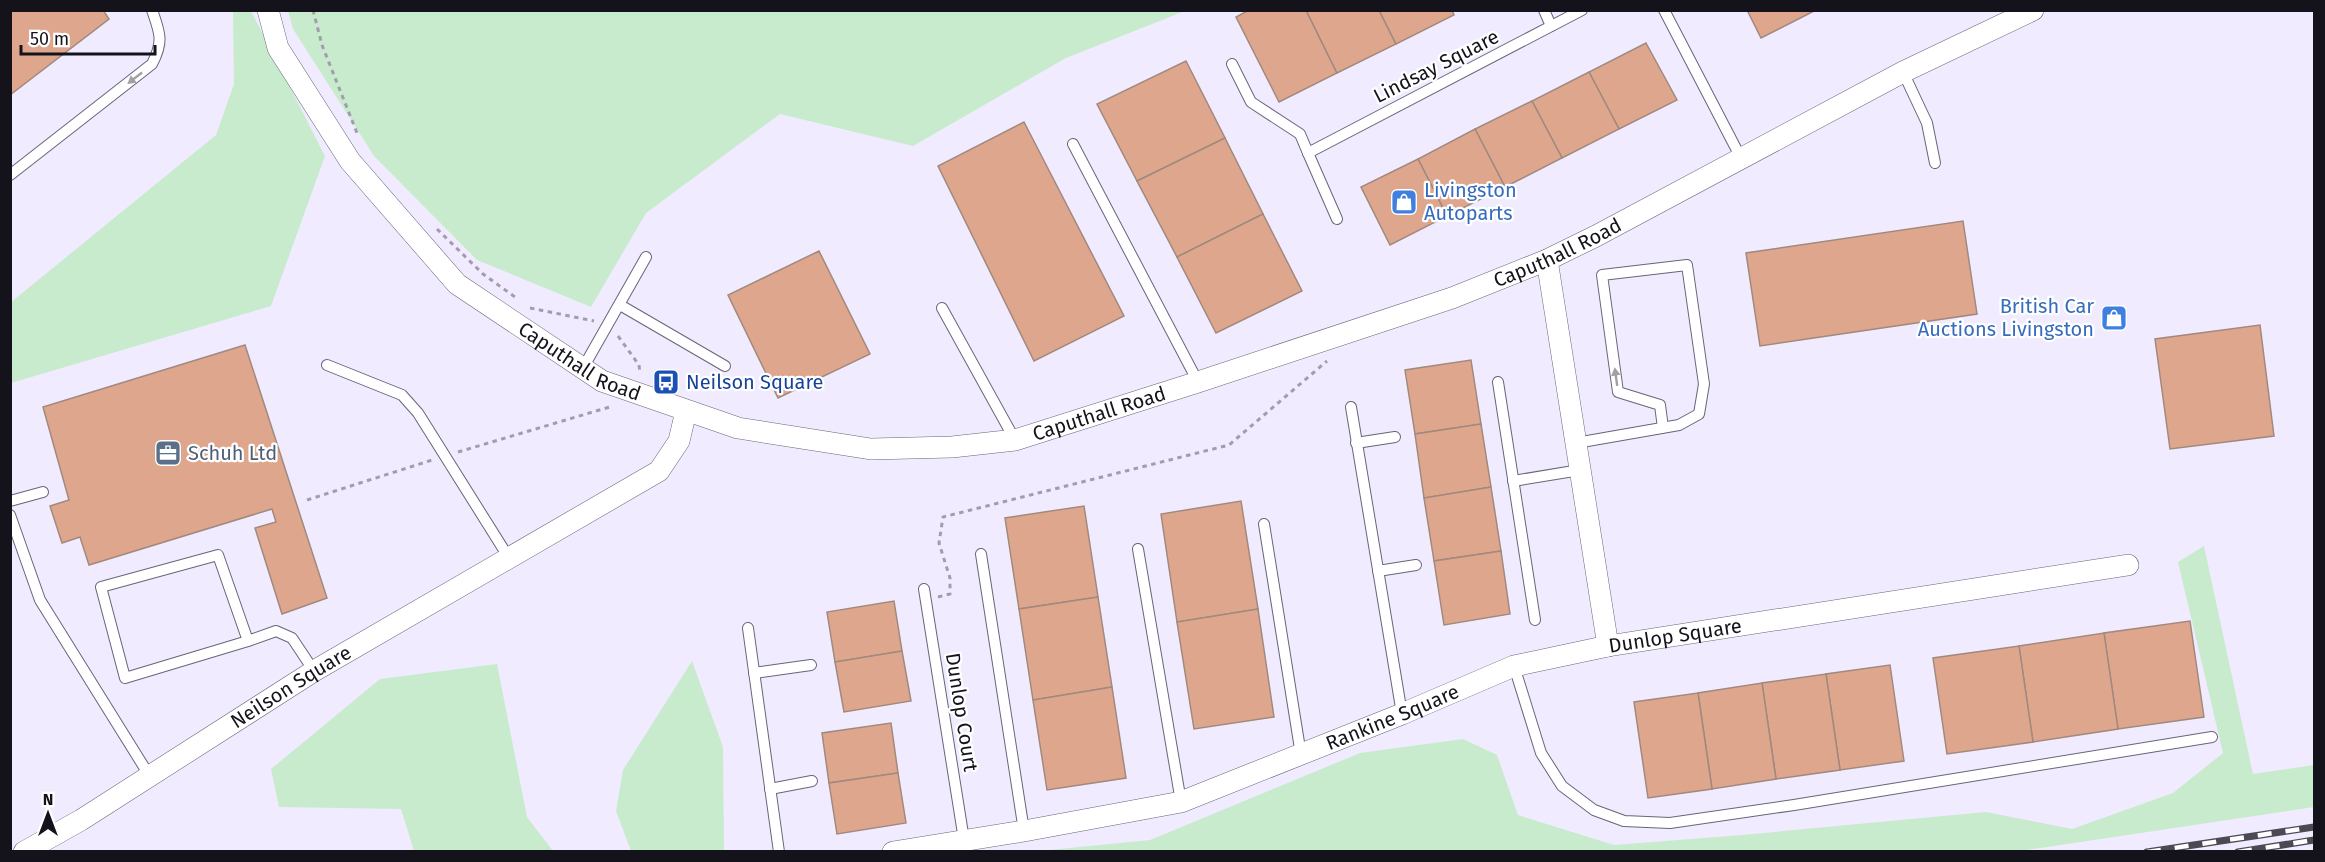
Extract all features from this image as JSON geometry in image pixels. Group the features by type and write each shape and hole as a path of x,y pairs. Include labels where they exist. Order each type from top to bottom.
{"street":[{"name":"Caputhall Road","path":"268,10 278,48 351,161 457,284 602,381 738,428 871,448 951,447 1015,440 1452,298 1547,260 1742,160 1904,72 2033,10"},
{"name":"Dunlop Square","path":"1547,260 1608,646 2128,565"},
{"name":"Neilson Square","path":"24,852 81,820 314,671 659,471 678,441 686,411"},
{"name":"Rankine Square","path":"893,852 1182,802 1402,714 1514,666 1608,646"}],"lane":[{"path":"10,175 152,64 159,52 161,36 152,10"},
{"path":"1544,10 1551,26"},
{"name":"Lindsay Square","path":"1308,153 1581,10"},
{"path":"1664,10 1742,160"},
{"path":"1232,64 1251,102 1300,134 1337,219"},
{"path":"1904,72 1927,123 1935,163"},
{"path":"1073,144 1198,382"},
{"path":"584,368 646,257"},
{"path":"1576,443 1663,428 1679,425 1700,414 1704,384 1688,265 1602,275 1618,392 1660,405 1663,428"},
{"path":"620,305 725,366"},
{"path":"942,308 1015,440"},
{"path":"327,365 402,394 418,413 509,558"},
{"path":"1498,382 1535,620"},
{"path":"1351,407 1402,714"},
{"path":"1356,443 1395,437"},
{"path":"1513,481 1580,470"},
{"path":"10,501 43,492"},
{"path":"10,515 40,600 149,775"},
{"path":"1264,524 1301,755"},
{"path":"1138,549 1182,802"},
{"path":"981,554 1024,831"},
{"path":"248,641 218,555 101,586 125,678 248,641 276,630 292,638 314,671"},
{"path":"1378,571 1416,565"},
{"name":"Dunlop Court","path":"924,589 964,840"},
{"path":"748,628 779,852"},
{"path":"754,673 811,665"},
{"path":"1514,666 1540,753 1562,786 1594,810 1624,821 1670,823 2212,737"},
{"path":"770,789 812,781"}],"path":[{"path":"313,10 322,45 359,140"},
{"path":"307,501 643,396 639,365 609,324 531,309 483,274 433,225"},
{"path":"926,600 950,594 950,578 939,543 943,517 1229,445 1334,355"}],"green space":[{"path":"288,10 1185,11 1066,58 913,146 780,114 646,213 591,307 477,260 374,156 293,29"},
{"path":"233,11 251,11 325,156 271,306 11,383 10,303 216,135 234,84"},
{"path":"2204,546 2253,774 2314,765 2314,807 2013,852 1039,851 1150,840 1360,753 1463,739 1497,755 1518,815 1614,845 1986,812 2072,829 2173,793 2223,753 2178,562"},
{"path":"692,661 723,747 724,851 631,851 616,811 623,770"},
{"path":"497,664 527,817 553,851 414,851 401,809 279,807 271,769 380,679"}],"building":[{"path":"10,10 103,10 109,19 10,95"},
{"path":"1249,10 1306,10 1337,73 1279,102 1236,17"},
{"path":"1306,10 1379,10 1396,44 1337,73"},
{"path":"1379,10 1452,10 1454,15 1396,44"},
{"path":"1747,10 1816,10 1761,38"},
{"path":"1646,43 1677,100 1619,129 1589,72"},
{"path":"1186,61 1225,138 1137,181 1097,104"},
{"path":"1589,72 1619,129 1562,158 1532,101"},
{"path":"1532,101 1562,158 1505,187 1475,129"},
{"path":"1024,122 1124,316 1034,361 938,166"},
{"path":"1475,129 1505,187 1447,216 1418,159"},
{"path":"1225,138 1263,214 1177,257 1137,181"},
{"name":"Livingston Autoparts","path":"1418,159 1447,216 1390,245 1361,187"},
{"path":"1263,214 1302,291 1216,333 1177,257"},
{"path":"1963,221 1977,314 1760,346 1746,253"},
{"path":"819,251 870,354 778,398 728,295"},
{"path":"2260,325 2274,436 2170,449 2155,339"},
{"name":"Schuh Ltd","path":"245,345 327,598 282,614 255,528 276,522 272,509 89,565 80,537 62,543 50,506 69,500 43,407"},
{"path":"1471,360 1481,424 1415,434 1405,370"},
{"path":"1481,424 1491,487 1424,498 1415,434"},
{"path":"1491,487 1501,551 1434,561 1424,498"},
{"path":"1241,501 1258,609 1177,622 1161,514"},
{"path":"1084,506 1098,597 1019,609 1005,518"},
{"path":"1501,551 1510,614 1444,625 1434,561"},
{"path":"1098,597 1112,687 1033,700 1019,609"},
{"path":"894,601 902,651 835,662 827,612"},
{"path":"1258,609 1274,717 1194,729 1177,622"},
{"path":"2190,621 2204,717 2118,729 2104,633"},
{"path":"2104,633 2118,729 2033,742 2019,646"},
{"path":"2019,646 2033,742 1947,754 1933,658"},
{"path":"902,651 911,701 844,712 835,662"},
{"path":"1890,665 1904,761 1840,770 1826,674"},
{"path":"1826,674 1840,770 1776,779 1762,683"},
{"path":"1762,683 1776,779 1712,789 1698,693"},
{"path":"1112,687 1126,778 1047,790 1033,700"},
{"path":"1698,693 1712,789 1648,798 1634,702"},
{"path":"891,723 898,773 829,783 822,733"},
{"path":"898,773 906,823 837,834 829,783"}],"railway":[{"path":"2147,852 2314,827"},
{"path":"2238,852 2314,840"}],"place":[{"name":"Livingston Autoparts","path":"1404,202"},
{"name":"British Car Auctions Livingston","path":"2114,318"},
{"name":"Neilson Square","path":"666,382"},
{"name":"Schuh Ltd","path":"168,453"}]}
